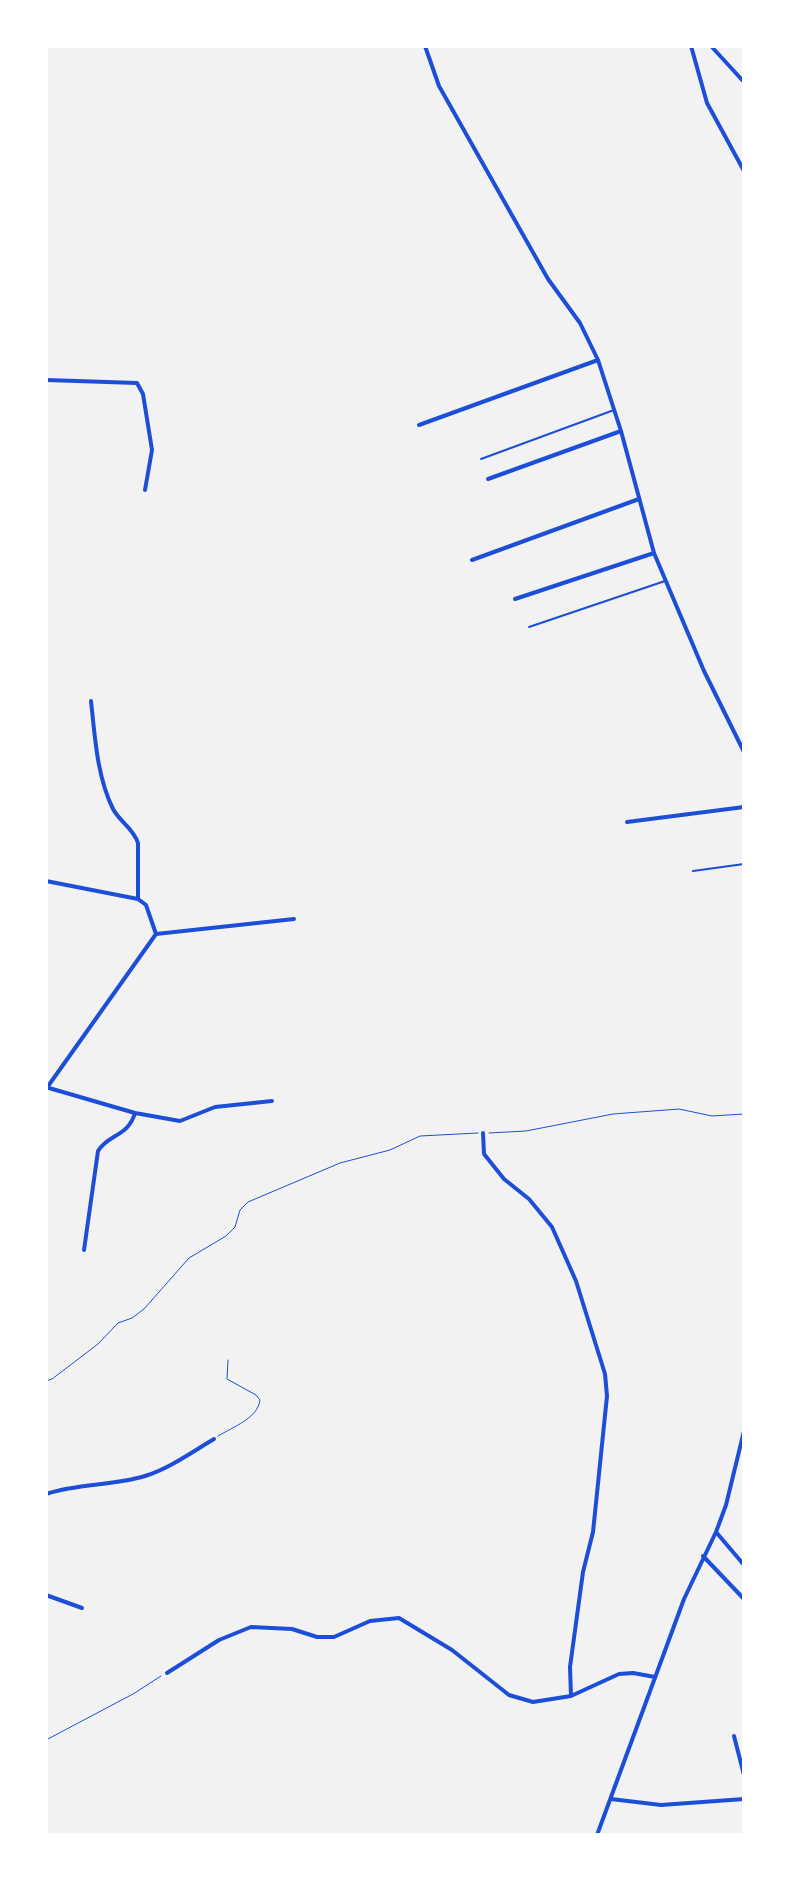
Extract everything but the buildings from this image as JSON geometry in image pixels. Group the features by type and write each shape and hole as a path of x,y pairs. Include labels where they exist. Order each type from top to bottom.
{"street":[{"path":"424,46 439,86 548,279 580,323 598,360 621,431 654,553 704,671 744,752"},
{"path":"691,46 707,103 744,171"},
{"path":"711,46 744,82"},
{"path":"419,425 598,360"},
{"path":"46,380 133,382 140,386 152,450 145,490"},
{"path":"488,479 621,431"},
{"path":"472,560 639,500"},
{"path":"515,598 654,553"},
{"path":"91,701 104,786 114,812 135,835 138,843 138,899"},
{"path":"627,822 744,807"},
{"path":"46,881 138,899 146,905 156,934"},
{"path":"272,1101 215,1107 180,1121 134,1113 48,1089 156,934 294,919"},
{"path":"84,1250 98,1151 102,1144 126,1129 132,1122 134,1113"},
{"path":"483,1133 484,1154 504,1179 529,1199 552,1227 576,1281 605,1374 606,1396 594,1523 582,1572 570,1667 571,1696"},
{"path":"597,1835 684,1599 716,1532 726,1505 744,1431"},
{"path":"46,1494 76,1487 115,1483 144,1476 162,1470 214,1439"},
{"path":"716,1532 744,1565"},
{"path":"703,1556 744,1599"},
{"path":"46,1595 82,1608"},
{"path":"167,1673 219,1640 250,1627 292,1629 317,1637 334,1637 370,1621 399,1618 452,1650 509,1695 533,1702 571,1696 619,1674 633,1673 655,1677"},
{"path":"734,1736 744,1775"},
{"path":"611,1799 661,1805 744,1799"}],"lane":[{"path":"481,458 614,410"},
{"path":"529,626 666,581"},
{"path":"693,871 744,864"}],"path":[{"path":"46,1381 52,1380 98,1344 118,1323 132,1318 144,1309 189,1258 226,1236 235,1227 240,1210 248,1202 340,1163 390,1150 420,1136 526,1131 613,1114 679,1109 712,1116 744,1114"},
{"path":"214,1439 254,1414 260,1407 260,1400 256,1395 227,1379 228,1360"},
{"path":"46,1740 133,1694 167,1673"}]}
